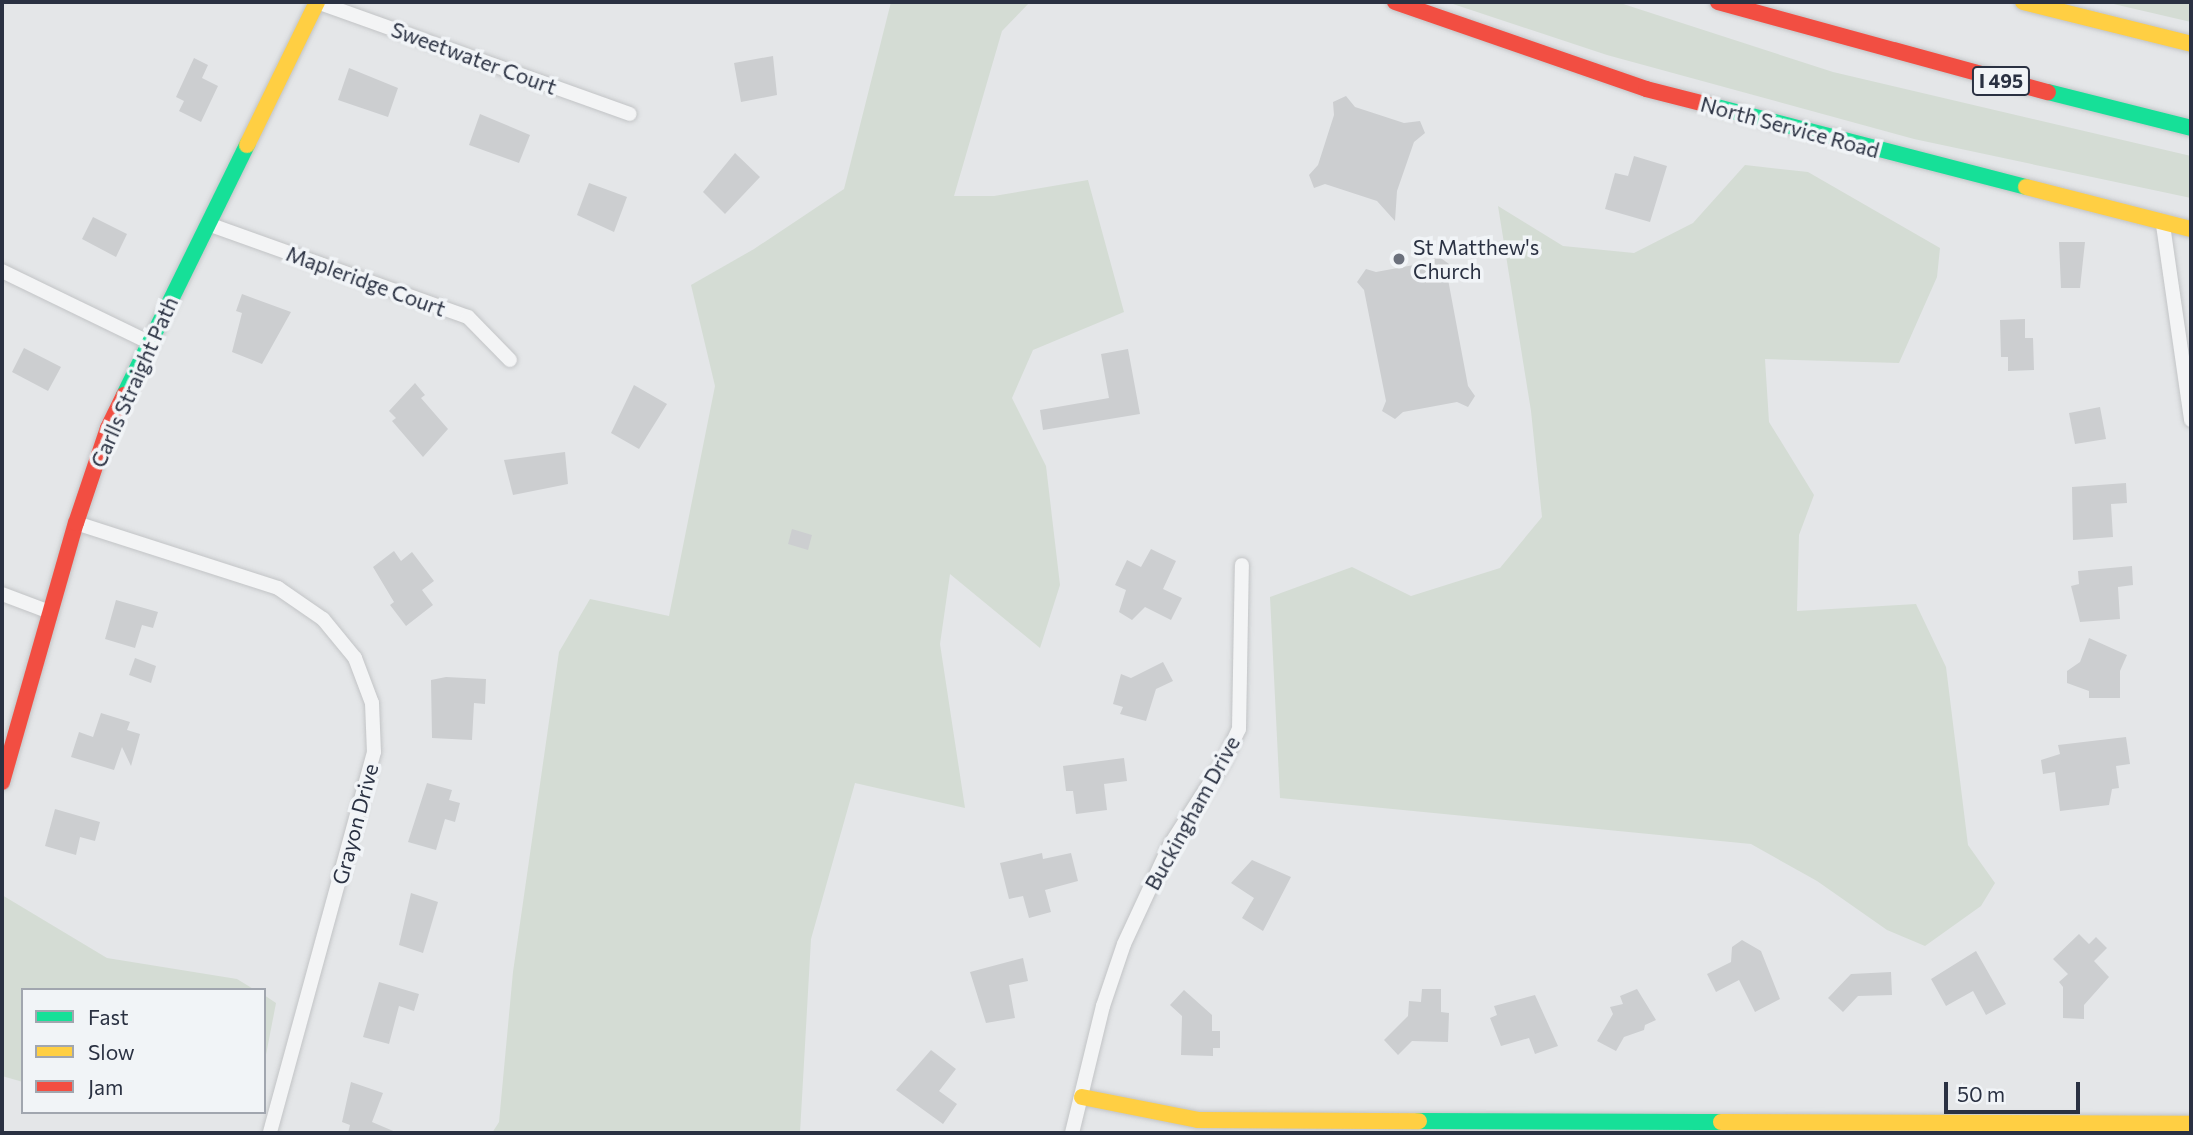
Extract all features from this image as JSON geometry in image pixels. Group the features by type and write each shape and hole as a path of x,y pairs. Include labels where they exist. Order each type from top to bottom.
{"main road":[{"name":"Carlls Straight Path","path":"2,782 76,523 108,428 317,2"},
{"name":"North Service Road","path":"1395,2 1646,89 2162,225 2191,229"},
{"name":"I 495","path":"1718,2 1853,42 2191,128"},
{"path":"2022,2 2191,44"},
{"path":"1082,1097 1198,1120 1521,1129 2191,1124"}],"street":[{"name":"Sweetwater Court","path":"317,2 630,114"},
{"name":"Mapleridge Court","path":"208,224 468,317 510,360"},
{"path":"2162,225 2191,420"},
{"path":"2,271 148,342"},
{"name":"Grayon Drive","path":"76,523 278,588 323,619 355,659 372,703 374,752 270,1133"},
{"name":"Buckingham Drive","path":"1072,1133 1103,1006 1124,944 1170,845 1224,761 1239,729 1242,565"},
{"path":"2,594 50,612"}],"shaded area":[{"path":"891,2 1030,2 1002,31 954,196 994,196 1088,180 1124,312 1033,350 1012,398 1046,466 1060,585 1040,648 950,574 940,644 965,808 855,783 811,939 800,1133 492,1133 499,1122 513,972 559,652 590,599 669,616 715,386 691,285 754,249 844,189"},
{"path":"1447,2 1617,2 1833,72 2191,156 2191,198 1914,139 1607,55"},
{"path":"2105,2 2191,3 2191,22"},
{"path":"1745,165 1808,172 1940,248 1937,277 1899,363 1765,359 1769,422 1814,495 1799,535 1797,611 1916,604 1946,667 1968,845 1995,883 1981,906 1925,946 1887,930 1817,881 1751,844 1280,798 1270,597 1352,567 1411,596 1500,568 1542,517 1531,411 1498,206 1563,246 1634,253 1693,223"},
{"path":"2,895 107,958 237,979 252,988 21,988 21,1081 2,1076"},
{"path":"266,996 276,1003 266,1055"}],"building":[{"path":"773,56 777,95 741,102 734,63"},
{"path":"194,58 208,65 202,78 218,86 201,122 179,111 184,101 176,97"},
{"path":"349,68 398,88 388,117 338,100"},
{"path":"1346,96 1355,107 1404,123 1420,121 1425,133 1414,142 1397,191 1395,221 1377,201 1325,184 1314,188 1309,175 1318,165 1334,115 1333,102"},
{"path":"480,114 530,135 519,163 469,145"},
{"path":"735,153 760,177 725,214 703,192"},
{"path":"1634,156 1667,166 1650,222 1605,209 1615,173 1628,176"},
{"path":"589,183 627,197 614,232 577,215"},
{"path":"93,217 127,234 116,257 82,239"},
{"path":"2059,242 2085,242 2080,288 2061,288"},
{"name":"St Matthew's Church","path":"1438,256 1449,264 1447,274 1468,386 1475,396 1468,407 1457,402 1403,412 1395,419 1382,411 1386,401 1364,290 1357,282 1366,269 1376,272 1430,262"},
{"path":"242,294 291,312 262,364 232,352 242,313 236,311"},
{"path":"2025,319 2025,338 2033,338 2034,370 2008,371 2008,357 2001,357 2000,320"},
{"path":"24,348 61,367 48,391 12,372"},
{"path":"1128,349 1140,414 1043,430 1040,410 1109,398 1101,354"},
{"path":"415,383 425,395 421,398 448,429 423,457 392,421 396,418 389,411"},
{"path":"634,385 667,404 639,449 611,433"},
{"path":"2100,407 2106,439 2075,444 2069,413"},
{"path":"565,452 568,484 513,495 504,460"},
{"path":"2126,483 2127,503 2111,504 2113,537 2073,540 2072,487"},
{"path":"792,529 812,535 808,550 788,544"},
{"path":"1151,549 1176,561 1163,589 1182,598 1171,620 1145,607 1132,620 1119,612 1126,590 1115,585 1127,560 1141,567"},
{"path":"394,551 401,561 412,552 434,581 422,590 433,605 406,626 390,605 394,602 373,567"},
{"path":"2132,566 2133,585 2118,587 2120,619 2080,622 2071,586 2079,584 2078,571"},
{"path":"116,600 158,612 153,628 142,625 135,648 105,639"},
{"path":"2089,638 2127,655 2120,671 2120,698 2089,698 2089,691 2067,683 2067,671 2080,662"},
{"path":"135,658 156,666 151,683 129,675"},
{"path":"1163,662 1173,681 1156,689 1146,721 1120,714 1123,707 1113,704 1121,674 1131,678"},
{"path":"446,677 486,679 485,704 474,703 472,740 432,738 431,680"},
{"path":"101,713 130,722 127,730 140,734 131,766 122,747 114,770 71,757 79,732 93,737"},
{"path":"2126,737 2130,764 2116,766 2119,788 2112,789 2109,805 2060,811 2055,772 2043,774 2041,760 2060,754 2058,745"},
{"path":"1124,758 1127,781 1104,784 1107,810 1076,814 1073,791 1066,791 1063,766"},
{"path":"427,783 452,790 449,800 460,803 455,822 445,819 436,850 408,842"},
{"path":"55,809 100,822 95,841 80,837 76,855 45,846"},
{"path":"1042,853 1043,859 1071,853 1078,881 1045,890 1051,912 1029,918 1023,896 1009,899 1000,863"},
{"path":"1252,860 1291,877 1263,931 1242,918 1254,898 1231,883"},
{"path":"411,893 438,902 423,953 399,945"},
{"path":"2079,934 2089,944 2096,937 2107,948 2094,961 2109,977 2084,1005 2084,1019 2063,1018 2063,987 2059,982 2068,974 2053,959"},
{"path":"1742,940 1761,951 1780,999 1755,1012 1739,980 1716,992 1707,974 1731,962 1732,947"},
{"path":"1976,951 2006,1004 1986,1015 1973,991 1946,1006 1931,979"},
{"path":"1023,958 1028,981 1009,985 1015,1018 986,1023 970,972"},
{"path":"1891,972 1892,995 1858,996 1843,1012 1828,998 1851,974"},
{"path":"379,982 419,994 414,1011 399,1006 389,1044 363,1037"},
{"path":"1422,989 1441,989 1441,1012 1449,1013 1448,1042 1412,1041 1398,1055 1384,1040 1408,1016 1409,1001 1421,1002"},
{"path":"1637,989 1656,1020 1645,1025 1644,1030 1624,1037 1616,1051 1597,1041 1613,1014 1610,1007 1623,1004 1620,996"},
{"path":"1184,990 1212,1015 1212,1031 1220,1031 1220,1048 1213,1048 1213,1056 1181,1055 1182,1016 1170,1005"},
{"path":"1535,995 1558,1046 1535,1054 1529,1038 1501,1046 1490,1018 1497,1015 1494,1006"},
{"path":"931,1050 956,1069 939,1091 957,1104 943,1124 896,1090"},
{"path":"351,1082 383,1093 372,1122 398,1133 348,1133 350,1125 342,1122"}],"traffic: fast":[{"path":"2048,92 2191,128"},
{"path":"1709,105 2026,187"},
{"path":"124,395 247,145"},
{"path":"1419,1121 1721,1122"}],"traffic: slow":[{"path":"247,145 317,2"},
{"path":"2023,2 2191,44"},
{"path":"2026,187 2191,229"},
{"path":"1082,1097 1198,1120 1419,1121"},
{"path":"1721,1122 2191,1124"}],"traffic: jam":[{"path":"1395,2 1646,89 1709,105"},
{"path":"1718,2 2048,92"},
{"path":"2,782 76,523 108,428 124,395"}],"place":[{"name":"St Matthew's Church","path":"1399,259"}]}
